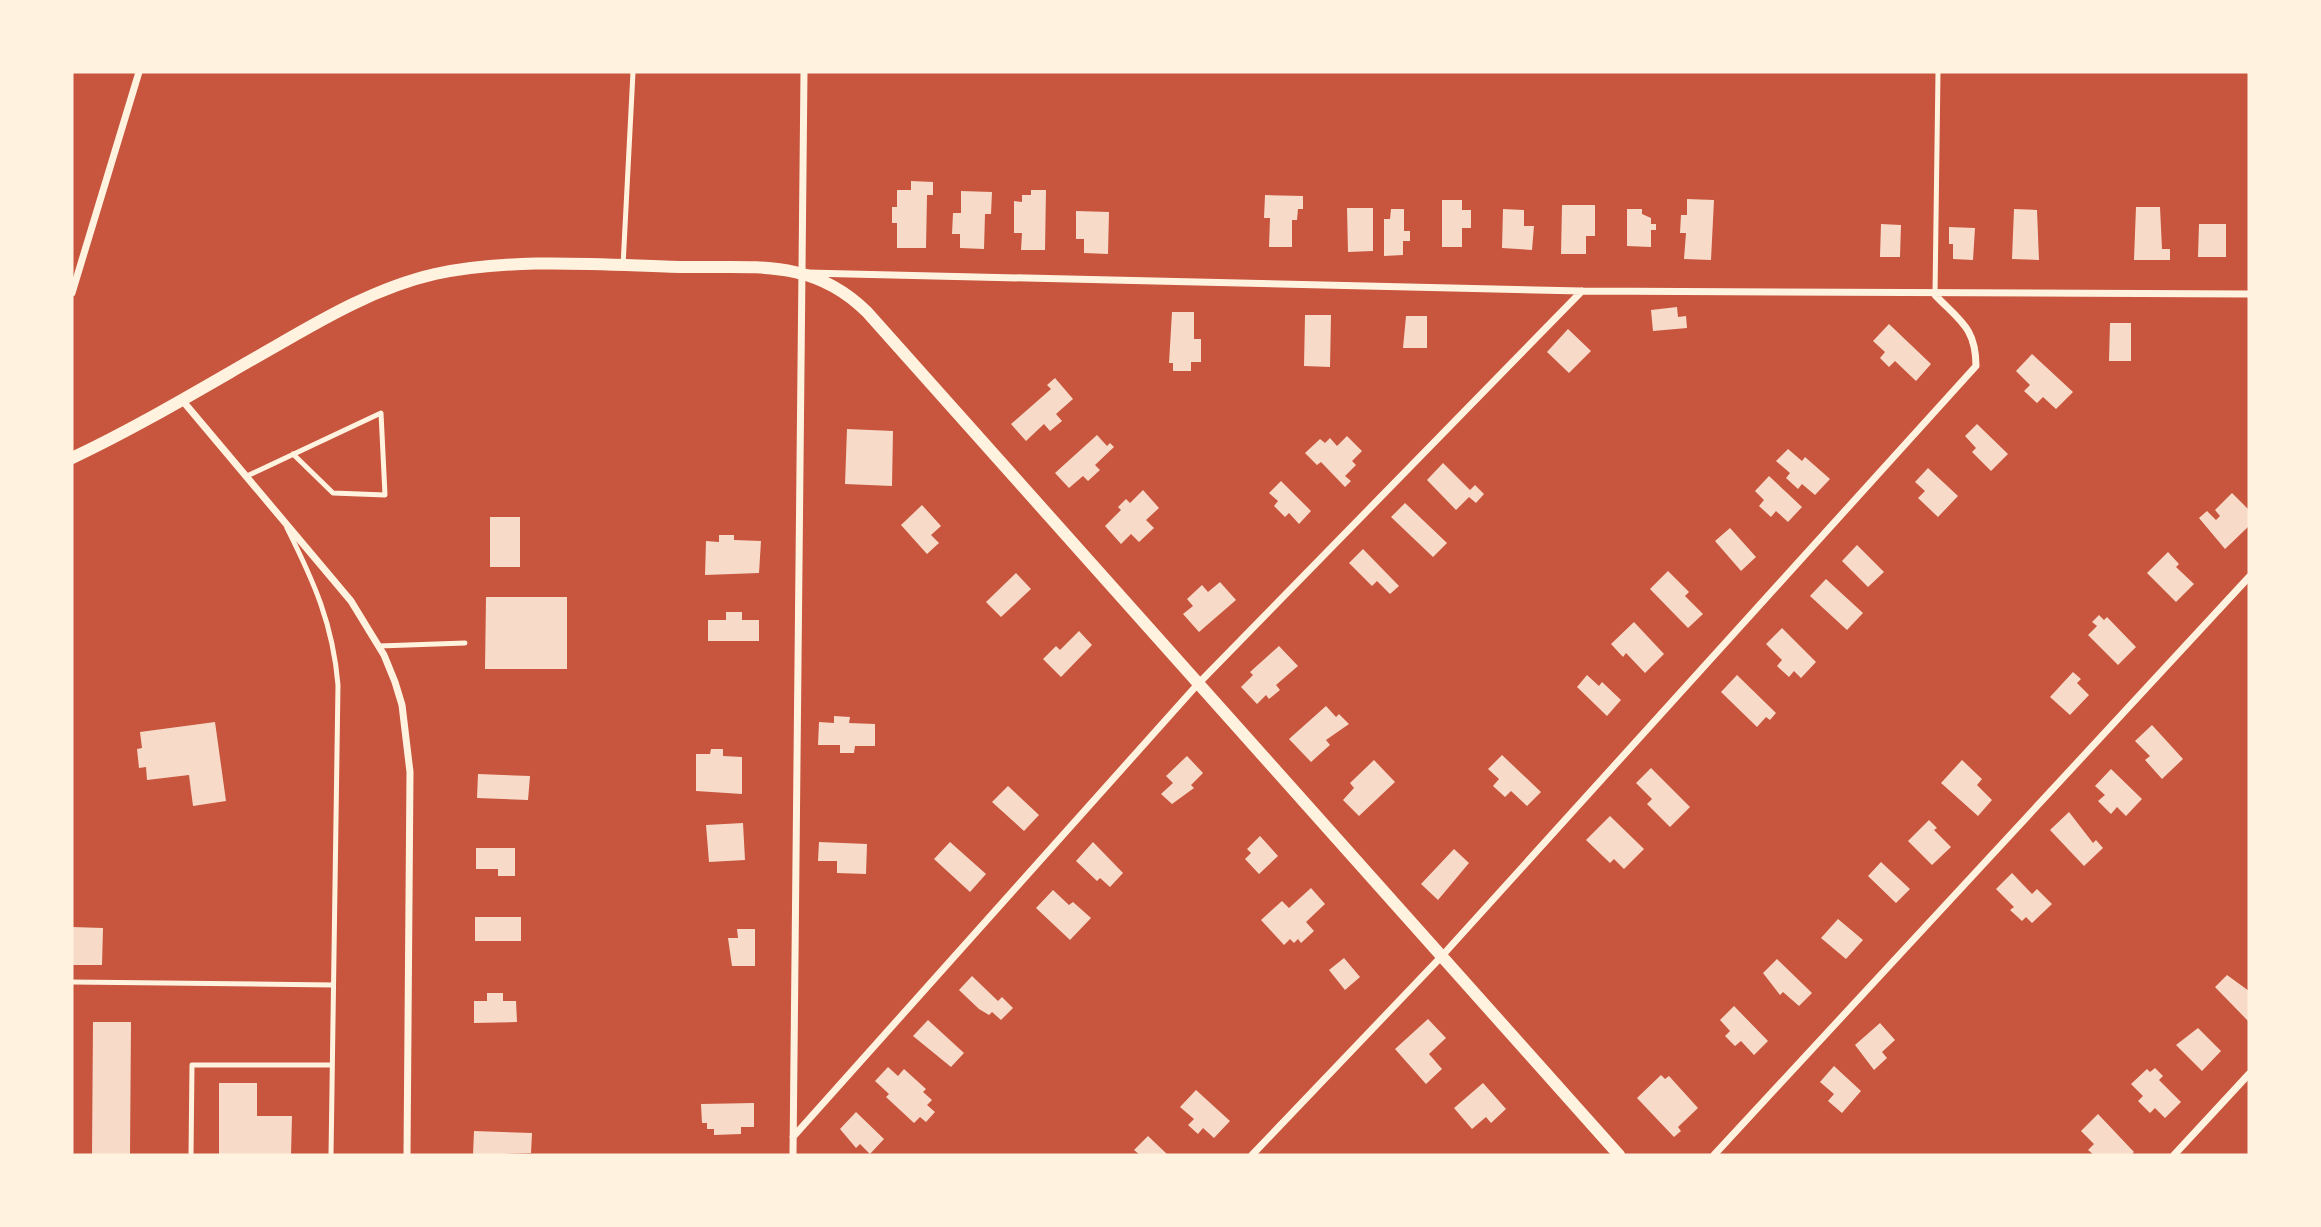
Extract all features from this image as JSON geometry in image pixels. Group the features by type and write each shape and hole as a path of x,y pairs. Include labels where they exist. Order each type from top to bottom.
{"street":[{"path":"72,293 139,72"},
{"path":"793,1155 804,72"},
{"path":"72,458 353,304 434,274 497,266 755,268 802,272 1582,291 1935,295 2249,294"},
{"path":"802,272 836,285 867,312 1196,685 1619,1155"},
{"path":"793,1137 1196,685 1582,291"},
{"path":"1252,1155 1441,957 1976,366 1976,344 1971,335 1935,295"},
{"path":"181,400 351,601 379,646 402,705 410,772 407,1155"},
{"path":"1714,1155 2249,577"},
{"path":"2174,1155 2249,1074"}],"lane":[{"path":"623,266 633,72"},
{"path":"1935,295 1938,72"},
{"path":"247,476 293,454 381,413 385,495 333,493 293,454"},
{"path":"281,516 319,592 335,651 339,719 331,1155"},
{"path":"379,646 465,643"},
{"path":"72,982 333,985"},
{"path":"191,1155 192,1065 332,1065"}],"building":[{"path":"911,181 933,182 933,195 927,195 926,248 897,248 897,223 892,223 892,207 897,207 897,190 911,190"},
{"path":"1031,190 1046,190 1045,250 1021,250 1022,233 1014,233 1014,201 1022,202 1022,195 1031,195"},
{"path":"961,191 992,192 991,214 985,214 984,249 960,248 960,234 952,234 953,213 961,213"},
{"path":"1265,195 1303,196 1303,209 1298,209 1297,220 1292,220 1292,247 1269,247 1270,218 1264,218"},
{"path":"1687,199 1714,200 1711,260 1684,259 1686,233 1680,233 1681,215 1687,215"},
{"path":"1442,200 1462,200 1462,210 1471,210 1471,228 1462,228 1462,247 1442,247"},
{"path":"1562,205 1595,205 1595,236 1586,236 1586,254 1561,254"},
{"path":"2136,207 2160,207 2162,249 2170,249 2170,260 2134,260"},
{"path":"1347,208 1373,208 1373,251 1348,252"},
{"path":"1391,209 1404,209 1404,231 1410,231 1410,241 1403,241 1403,255 1384,256 1384,219 1390,219"},
{"path":"1503,209 1524,210 1524,226 1534,226 1532,250 1502,248"},
{"path":"1627,209 1642,209 1642,214 1651,218 1651,224 1656,224 1656,230 1651,230 1651,247 1627,246"},
{"path":"2014,209 2037,210 2039,260 2012,259"},
{"path":"1076,211 1109,212 1108,254 1084,253 1084,239 1076,239"},
{"path":"1881,224 1901,225 1900,257 1880,257"},
{"path":"2199,224 2226,224 2226,257 2198,257"},
{"path":"1949,227 1975,228 1973,260 1953,259 1953,244 1949,244"},
{"path":"1677,307 1678,317 1686,316 1687,328 1653,331 1651,310"},
{"path":"1172,312 1194,312 1194,339 1201,339 1201,362 1191,362 1191,371 1173,371 1173,363 1169,363"},
{"path":"1305,315 1331,315 1330,367 1304,366"},
{"path":"1406,316 1427,316 1427,348 1403,348"},
{"path":"2110,323 2131,323 2131,361 2109,361"},
{"path":"1889,324 1931,364 1916,381 1895,361 1889,367 1880,358 1885,352 1873,341"},
{"path":"1568,329 1591,351 1569,373 1547,352"},
{"path":"2032,354 2073,392 2056,409 2043,397 2037,403 2024,391 2030,385 2016,371"},
{"path":"1055,378 1073,399 1056,414 1062,421 1050,431 1044,424 1026,441 1011,424 1051,389 1047,385"},
{"path":"1977,424 2008,454 1991,471 1972,452 1976,448 1965,436"},
{"path":"847,429 893,431 892,486 845,484"},
{"path":"1097,435 1107,446 1110,443 1114,447 1095,465 1100,470 1088,481 1083,476 1069,488 1055,473"},
{"path":"1347,436 1362,451 1352,461 1356,465 1345,476 1351,481 1345,487 1321,462 1317,465 1305,453 1320,439 1325,443 1330,438 1337,446"},
{"path":"1788,449 1802,461 1805,457 1830,479 1815,495 1802,484 1798,489 1786,478 1790,473 1776,461"},
{"path":"1443,463 1470,490 1475,485 1484,494 1476,503 1469,497 1456,510 1427,480"},
{"path":"1928,468 1958,496 1938,517 1918,498 1925,491 1915,482"},
{"path":"1769,476 1802,507 1788,522 1776,511 1771,517 1759,506 1764,500 1755,491"},
{"path":"1281,481 1311,511 1299,524 1289,513 1285,517 1274,506 1278,501 1269,493"},
{"path":"1143,490 1159,508 1146,520 1154,528 1139,542 1131,534 1121,544 1105,526 1121,510 1118,507 1126,499 1130,503"},
{"path":"2232,493 2248,509 2249,526 2225,549 2199,518 2207,511 2216,520 2220,516 2215,510"},
{"path":"1405,503 1447,543 1433,557 1391,517"},
{"path":"922,505 941,526 931,535 939,543 927,554 901,525"},
{"path":"490,517 520,517 520,567 490,567"},
{"path":"1730,528 1756,557 1741,571 1715,541"},
{"path":"719,535 734,535 734,540 761,541 759,573 705,575 706,541 719,542"},
{"path":"1857,545 1884,572 1868,587 1842,561"},
{"path":"1363,549 1399,586 1390,594 1377,581 1372,586 1349,563"},
{"path":"2168,552 2179,564 2176,567 2194,584 2176,602 2147,573"},
{"path":"1668,571 1689,592 1685,596 1703,614 1688,628 1650,589"},
{"path":"1016,573 1031,589 1001,617 986,602"},
{"path":"1826,579 1863,613 1847,630 1810,596"},
{"path":"1220,582 1236,600 1199,632 1183,614 1193,606 1187,599 1202,585 1208,592"},
{"path":"486,597 567,597 567,669 485,669"},
{"path":"726,612 742,612 742,620 759,620 759,641 708,641 708,620 726,620"},
{"path":"2099,615 2104,620 2107,617 2136,647 2118,665 2088,635 2097,626 2092,622"},
{"path":"1634,622 1664,654 1645,673 1626,653 1623,657 1611,644"},
{"path":"1782,628 1816,662 1801,678 1794,671 1789,677 1777,666 1782,660 1766,644"},
{"path":"1079,631 1092,645 1061,677 1043,659 1056,646 1060,650"},
{"path":"1279,646 1298,666 1276,685 1280,690 1269,699 1266,695 1257,704 1241,687 1253,675 1250,672"},
{"path":"2073,672 2081,679 2077,683 2089,695 2070,715 2050,697"},
{"path":"1587,675 1599,686 1602,682 1621,700 1607,716 1577,687"},
{"path":"1737,675 1776,713 1770,720 1766,717 1757,727 1721,692"},
{"path":"1326,706 1336,717 1339,714 1349,724 1326,740 1330,745 1311,762 1289,739"},
{"path":"834,716 850,717 849,723 875,724 875,746 855,746 854,753 840,753 840,745 818,745 819,722 834,723"},
{"path":"215,722 226,801 193,806 189,775 147,780 146,767 139,768 137,749 142,748 140,732"},
{"path":"2152,725 2183,759 2162,779 2145,760 2150,756 2135,741"},
{"path":"711,749 723,749 723,756 742,757 742,794 696,791 696,754 710,754"},
{"path":"1502,755 1541,792 1527,806 1511,791 1505,797 1493,786 1499,779 1488,769"},
{"path":"1187,756 1203,773 1191,785 1194,788 1172,804 1161,794 1173,783 1166,776"},
{"path":"1374,760 1395,782 1359,816 1343,800 1354,788 1350,783"},
{"path":"1962,760 1982,779 1977,785 1992,800 1978,816 1941,783"},
{"path":"1651,768 1690,807 1670,827 1647,804 1652,799 1636,783"},
{"path":"2111,769 2142,799 2126,816 2117,807 2111,814 2098,801 2105,795 2095,786"},
{"path":"478,774 530,776 528,800 477,798"},
{"path":"1008,786 1039,815 1024,831 992,802"},
{"path":"2069,812 2093,843 2096,840 2103,848 2084,866 2050,830"},
{"path":"1610,816 1644,849 1624,869 1614,859 1610,863 1586,840"},
{"path":"1929,820 1937,828 1934,830 1951,847 1932,865 1908,841"},
{"path":"743,823 745,860 709,862 706,825"},
{"path":"1260,836 1278,856 1259,874 1245,859 1251,853 1247,849"},
{"path":"819,842 867,844 866,874 837,873 837,861 818,861"},
{"path":"950,842 986,874 970,892 934,859"},
{"path":"1093,842 1123,873 1110,887 1100,878 1097,881 1076,861"},
{"path":"476,848 515,848 515,876 498,876 498,869 476,869"},
{"path":"1454,849 1469,863 1438,900 1421,884"},
{"path":"1881,862 1910,889 1896,903 1868,876"},
{"path":"2012,873 2032,894 2037,889 2052,904 2032,923 2026,917 2022,921 2010,910 2014,907 1996,889"},
{"path":"1311,888 1325,904 1306,922 1314,931 1301,943 1298,939 1294,943 1290,939 1284,945 1261,920 1282,901 1289,908"},
{"path":"1053,890 1069,905 1073,902 1091,918 1070,940 1036,908"},
{"path":"475,917 521,917 521,941 475,941"},
{"path":"1838,919 1863,940 1846,959 1821,938"},
{"path":"72,927 103,928 102,965 72,965"},
{"path":"737,929 755,929 755,966 732,966 728,938 738,938"},
{"path":"1344,958 1360,977 1345,990 1329,970"},
{"path":"1777,959 1812,993 1799,1006 1783,992 1780,995 1763,973"},
{"path":"2227,975 2249,991 2249,1022 2215,987"},
{"path":"972,976 998,1001 1002,997 1013,1008 1001,1020 992,1012 989,1015 979,1009 959,990"},
{"path":"487,993 503,993 503,1001 516,1001 517,1022 474,1023 474,1001 487,1001"},
{"path":"1734,1006 1768,1041 1754,1055 1741,1041 1735,1046 1725,1036 1730,1031 1720,1020"},
{"path":"1428,1019 1446,1038 1429,1054 1442,1069 1426,1084 1395,1049"},
{"path":"928,1020 964,1053 951,1067 913,1036"},
{"path":"93,1022 131,1022 130,1155 92,1155"},
{"path":"1880,1023 1895,1040 1882,1052 1887,1058 1874,1070 1855,1045"},
{"path":"2198,1028 2221,1051 2202,1071 2176,1045"},
{"path":"1834,1066 1861,1091 1842,1113 1828,1101 1834,1094 1820,1082"},
{"path":"888,1067 898,1076 904,1069 926,1089 923,1092 932,1100 927,1105 935,1112 926,1122 920,1117 914,1123 886,1097 889,1094 875,1081"},
{"path":"2155,1068 2163,1076 2159,1080 2181,1102 2165,1118 2155,1108 2150,1113 2138,1101 2143,1096 2131,1084 2147,1069 2150,1072"},
{"path":"1661,1075 1665,1079 1669,1076 1698,1108 1678,1127 1681,1131 1674,1137 1637,1098"},
{"path":"219,1083 257,1083 257,1116 292,1116 291,1155 219,1155"},
{"path":"1483,1083 1506,1109 1491,1123 1486,1117 1472,1129 1454,1108"},
{"path":"1196,1090 1230,1121 1214,1138 1203,1128 1198,1134 1188,1125 1194,1119 1180,1107"},
{"path":"754,1103 754,1127 741,1127 741,1134 714,1135 714,1129 707,1129 707,1123 702,1123 701,1104"},
{"path":"856,1112 884,1139 870,1154 860,1144 856,1148 840,1129"},
{"path":"2098,1114 2134,1152 2131,1155 2094,1155 2088,1150 2094,1144 2081,1131"},
{"path":"474,1131 532,1133 531,1153 473,1155"},
{"path":"1148,1136 1168,1155 1140,1155 1134,1150"}]}
